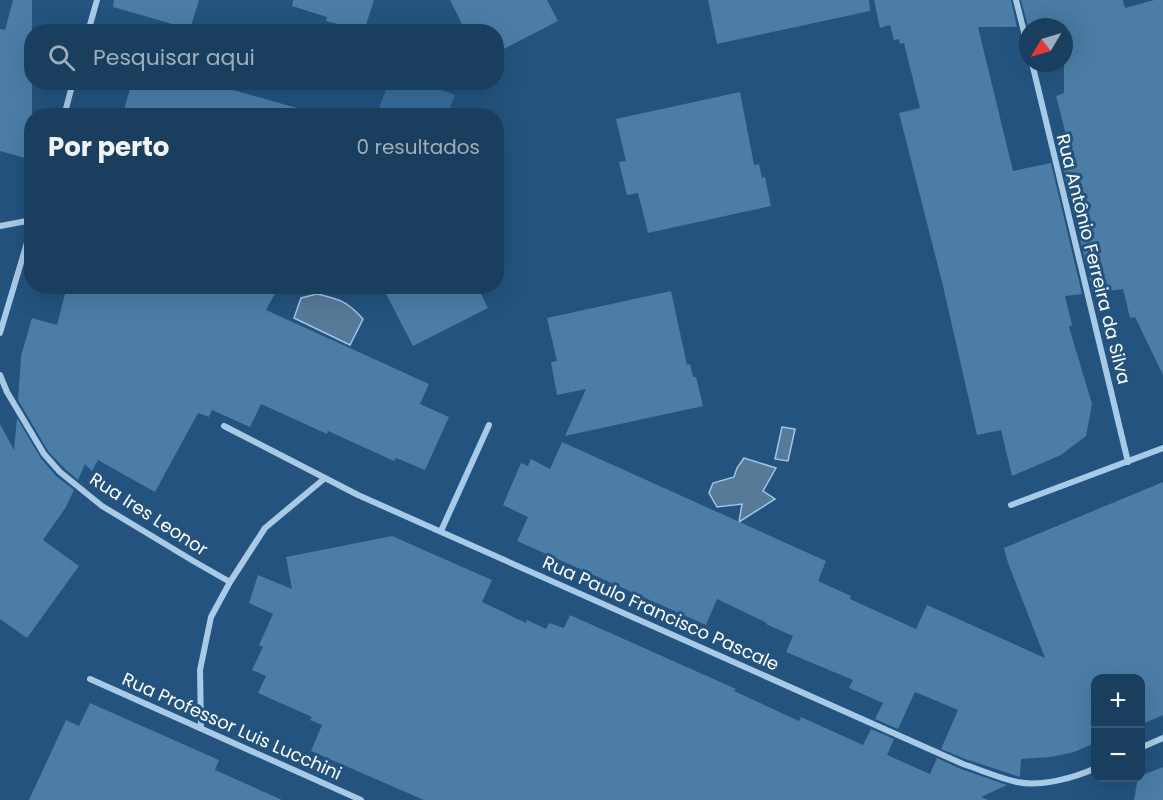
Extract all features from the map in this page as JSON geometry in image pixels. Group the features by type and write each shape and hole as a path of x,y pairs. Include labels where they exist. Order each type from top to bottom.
{"street":[{"path":"90,24 97,0"},
{"path":"1016,0 1020,18"},
{"name":"Rua Antônio Ferreira da Silva","path":"1034,72 1128,462"},
{"path":"66,108 71,90"},
{"path":"0,226 24,222"},
{"path":"0,333 24,253"},
{"name":"Rua Ires Leonor","path":"0,375 7,392 44,454 60,472 102,506 230,582"},
{"path":"441,531 489,425"},
{"name":"Rua Paulo Francisco Pascale","path":"224,426 358,495 963,764 1019,782 1052,782 1091,770"},
{"path":"1011,505 1163,448"},
{"path":"201,728 200,669 211,617 230,582 265,528 325,478"},
{"name":"Rua Professor Luis Lucchini","path":"90,678 361,800"},
{"path":"1145,746 1163,738"}],"shaded area":[{"path":"386,90 442,90 455,95 450,108 379,108"},
{"path":"317,294 343,302 363,319 350,345 294,318 301,298"},
{"path":"782,427 795,429 788,461 775,459"},
{"path":"744,458 776,468 763,491 775,499 739,522 742,504 717,507 709,493 713,483 734,477"}],"building":[{"path":"13,0 32,0 32,24 24,24 24,90 32,90 32,108 24,108 24,158 0,151 0,29 5,30"},
{"path":"114,0 199,0 192,24 172,24 113,7"},
{"path":"293,0 374,0 366,24 337,24 326,21 327,17 292,6"},
{"path":"450,0 547,0 558,21 504,49 504,24 462,24"},
{"path":"708,0 869,0 870,11 717,44"},
{"path":"874,0 1011,0 1017,27 978,27 1013,171 1051,163 1082,294 1065,296 1072,325 1069,327 1092,404 1086,436 1061,455 1012,476 1001,430 977,435 943,286 899,113 920,108 904,43 900,44 899,39 894,40 890,25 880,28"},
{"path":"1021,0 1123,0 1125,8 1154,0 1163,0 1163,375 1135,317 1130,318 1123,289 1093,293 1061,160 1072,158 1056,96 1064,93 1064,72 1073,72 1073,18 1026,18"},
{"path":"130,90 233,90 297,108 124,108"},
{"path":"740,92 754,165 759,164 762,178 765,177 771,206 648,233 638,193 627,195 619,162 626,161 616,119"},
{"path":"671,291 687,365 690,364 693,377 696,377 703,406 565,436 586,389 557,395 551,362 557,361 547,318"},
{"path":"65,294 275,294 266,310 429,384 420,404 449,417 425,470 396,458 394,461 261,404 250,427 212,410 209,417 198,413 155,492 98,460 92,471 85,464 78,480 48,451 18,400 21,356 32,318 57,325"},
{"path":"386,294 481,294 488,308 413,346"},
{"path":"17,418 40,457 56,476 74,490 66,507 43,540 79,566 27,638 0,619 0,424 14,450"},
{"path":"562,442 826,561 818,581 851,596 850,599 916,629 927,605 1045,658 1004,548 1163,482 1163,715 1145,723 1145,674 1091,674 1091,745 1074,752 1051,757 1021,759 1020,777 965,759 941,749 958,710 915,692 898,729 875,719 883,703 849,688 853,680 786,652 793,636 767,623 717,599 706,625 517,541 528,517 503,505 521,463 528,466 531,459 550,469"},
{"path":"392,536 492,580 482,602 526,623 527,620 546,629 549,623 564,628 570,615 736,689 734,691 799,721 801,717 863,745 871,729 894,739 887,755 930,774 937,758 1007,785 981,797 988,800 424,800 311,751 322,725 310,720 312,717 258,693 266,676 252,670 263,647 259,645 273,614 249,603 258,575 292,589 286,557"},
{"path":"90,703 219,760 215,770 282,800 29,800 66,720 79,726"},
{"path":"1163,767 1163,800 1134,800 1137,782 1145,782 1145,774"}]}
